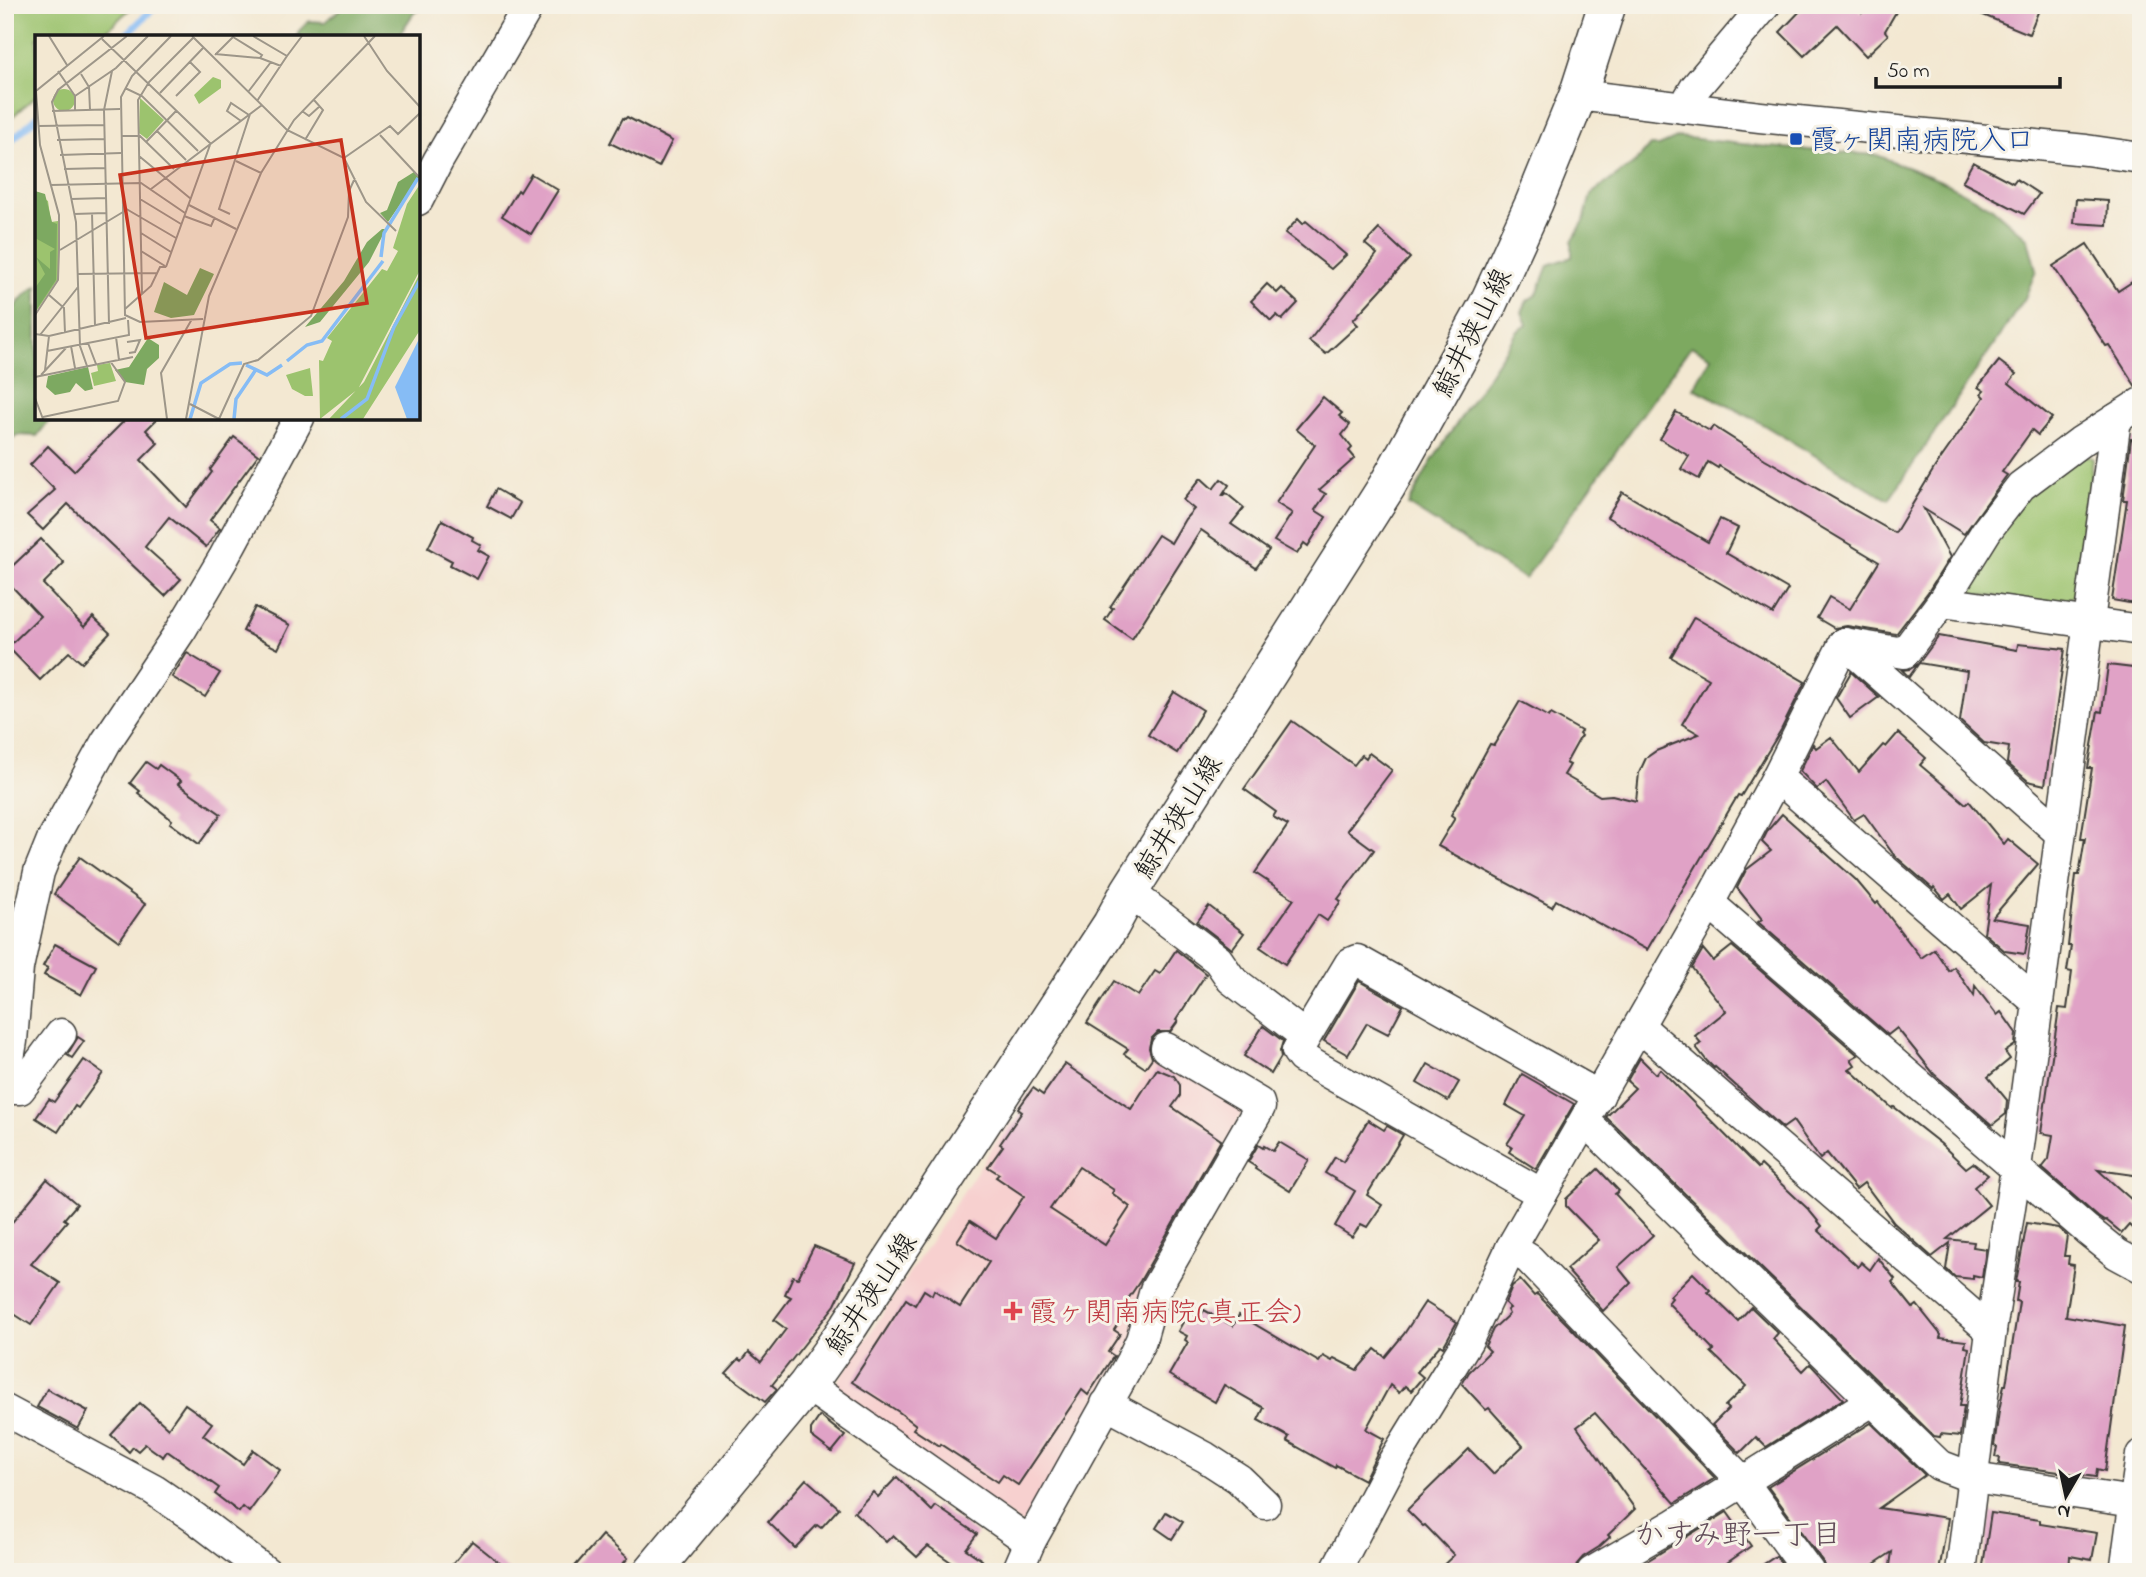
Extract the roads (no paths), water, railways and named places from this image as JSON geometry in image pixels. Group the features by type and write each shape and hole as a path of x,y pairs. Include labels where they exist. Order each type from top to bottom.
{"main road":[{"name":"鯨井狭山線","path":"652,1572 807,1385 849,1326 1111,925 1129,892 1372,511 1487,306 1534,204 1578,94 1607,5"}],"street":[{"path":"420,196 529,5"},
{"path":"1684,108 1695,88 1765,5"},
{"path":"1578,94 2141,158"},
{"path":"1844,643 1904,653 1942,602 1987,530 2021,486 2080,442 2141,402"},
{"path":"1961,1572 1991,1331 2016,1168 2116,419"},
{"path":"5,1083 21,956 39,872 52,840 106,742 181,629 223,559 298,420"},
{"path":"1942,602 2141,630"},
{"path":"1335,1572 1391,1465 1468,1340 1511,1248 1709,903 1777,777 1844,643"},
{"path":"1844,643 2059,832"},
{"path":"1777,777 2038,1003"},
{"path":"1129,892 1217,960 1231,979 1305,1036"},
{"path":"1709,903 2116,1254 2141,1267"},
{"path":"1542,1194 1302,1058 1297,1051 1350,963 1357,960 1592,1108 1872,1401 1939,1465 1973,1478 2138,1502"},
{"path":"1640,1027 1991,1331"},
{"path":"5,1089 20,1089 61,1034"},
{"path":"1017,1572 1030,1542 1141,1340 1155,1290 1260,1107 1259,1103 1166,1048"},
{"path":"1511,1248 1529,1259 1743,1482 1809,1572"},
{"path":"807,1385 1030,1542"},
{"path":"1592,1572 1629,1564 1743,1482 1872,1401"},
{"path":"1106,1404 1205,1457 1239,1479 1265,1504"},
{"path":"5,1410 154,1490 266,1572"},
{"path":"2125,1572 2138,1502 2141,1455"}],"waterway":[{"path":"126,35 157,5"},
{"path":"5,146 35,119"}],"place":[{"name":"霞ヶ関南病院入口","path":"1796,139"},
{"name":"霞ヶ関南病院(真正会)","path":"1013,1311"}],"district":[{"name":"かすみ野一丁目","path":"1738,1534"}]}
